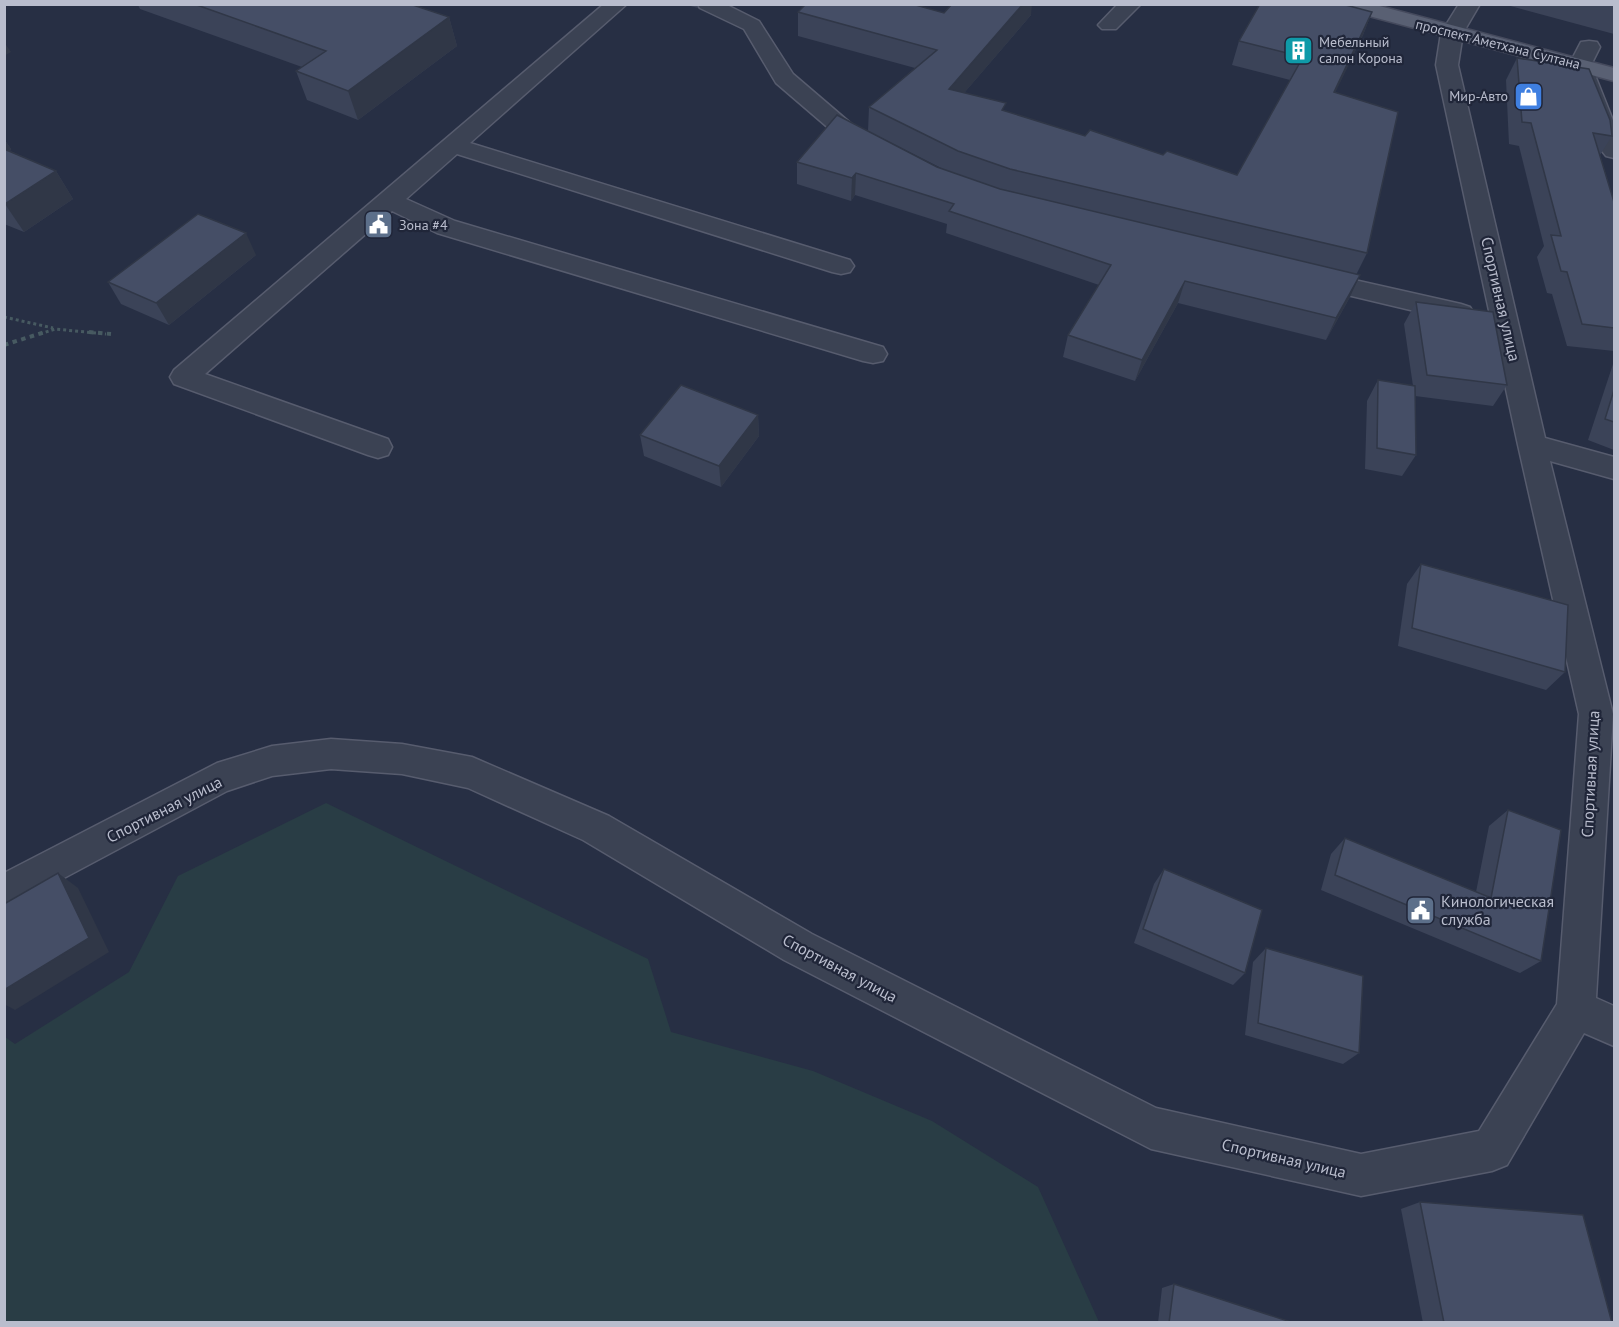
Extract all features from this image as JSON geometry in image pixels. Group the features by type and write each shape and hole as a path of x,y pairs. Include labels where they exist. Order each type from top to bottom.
{"main road":[{"name":"проспект Аметхана Султана","path":"1346,4 1461,17 1592,54 1614,75"},
{"path":"1420,4 1461,17"}],"street":[{"path":"378,447 184,377 617,4"},
{"path":"707,4 752,25 784,78 848,132 894,155"},
{"path":"1109,25 1131,4"},
{"name":"Спортивная улица","path":"4,893 217,779 272,761 331,754 402,759 472,773 596,828 798,947 1151,1128 1361,1175 1492,1150 1576,1009 1605,718 1532,445 1507,324 1447,65 1461,17"},
{"path":"1592,54 1614,151"},
{"path":"454,146 841,266"},
{"path":"388,200 446,227 873,354"},
{"path":"1285,272 1507,324"},
{"path":"1532,445 1614,468"},
{"path":"1576,1009 1614,1026"}],"path":[{"path":"4,316 55,329 111,334"},
{"path":"4,345 55,329"}],"shaded area":[{"path":"326,803 648,959 671,1032 813,1071 932,1121 1038,1187 1099,1322 5,1322 5,1037 15,1044 129,972 178,876"}],"building":[{"path":"194,4 410,4 449,17 348,91 296,71 326,51"},
{"path":"806,4 912,4 944,13 952,4 1023,4 949,89 1006,103 1002,110 1085,136 1090,130 1163,155 1167,151 1237,175 1303,57 1239,41 1260,4 1342,4 1372,12 1334,92 1398,112 1367,253 1010,169 958,151 869,107 937,50 798,12"},
{"path":"1517,58 1589,69 1610,120 1612,136 1593,133 1614,202 1614,328 1582,324 1567,272 1561,271 1551,235 1561,236 1531,123 1522,122"},
{"path":"837,115 937,167 1000,189 1360,275 1336,318 1185,281 1142,360 1068,335 1111,265 949,211 954,204 856,173 852,178 797,162"},
{"path":"4,149 56,171 5,204"},
{"path":"198,214 246,233 156,303 108,282"},
{"path":"1416,302 1493,312 1507,385 1427,375"},
{"path":"1378,380 1415,386 1416,455 1377,448"},
{"path":"681,385 758,415 719,466 640,435"},
{"path":"1614,390 1614,422 1605,419"},
{"path":"1421,564 1568,605 1565,672 1412,628"},
{"path":"1508,810 1561,830 1541,961 1335,875 1345,838 1491,898"},
{"path":"1164,869 1262,910 1245,973 1143,929"},
{"path":"58,873 89,938 4,990 4,904"},
{"path":"1266,948 1363,976 1359,1053 1258,1023"},
{"path":"1420,1202 1583,1215 1612,1323 1444,1323"},
{"path":"1174,1284 1294,1323 1169,1323"}],"place":[{"name":"Мебельный салон Корона","path":"1298,50"},
{"name":"Мир-Авто","path":"1529,96"},
{"name":"Зона #4","path":"378,225"},
{"name":"Кинологическая служба","path":"1420,910"}]}
